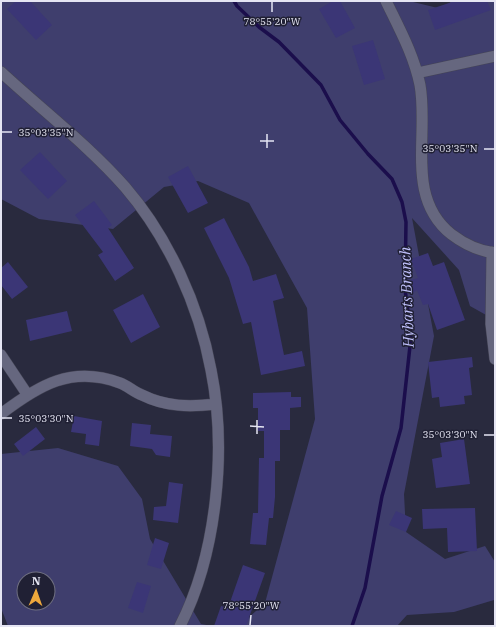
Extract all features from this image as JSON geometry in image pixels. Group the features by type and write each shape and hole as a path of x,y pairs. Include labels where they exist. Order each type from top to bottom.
{"street":[{"path":"386,1 412,57 417,73 421,95 421,176 425,194 431,210 441,224 460,241 475,248 493,253 491,324 495,358"},
{"path":"417,73 495,56"},
{"path":"1,72 102,163 125,188 146,215 179,274 203,337 211,370 216,404 218,457 211,533 196,591 180,626"},
{"path":"1,356 27,394"},
{"path":"1,414 27,394 48,383 64,378 98,377 122,384 143,396 159,402 192,406 216,404"}],"shaded area":[{"path":"1,1 409,1 442,9 452,1 495,1 495,320 470,306 459,270 412,218 434,336 404,494 406,532 445,559 485,546 495,562 494,600 454,612 407,615 397,626 239,626 265,603 315,419 307,308 249,203 198,181 164,187 113,229 39,219 1,199"},
{"path":"58,448 118,466 142,499 150,539 201,624 212,626 8,626 1,608 1,454"}],"building":[{"path":"16,1 30,1 52,25 36,40 7,9"},
{"path":"333,1 340,1 355,28 336,38 319,9"},
{"path":"455,1 487,1 491,10 435,30 428,10"},
{"path":"373,40 385,79 364,85 352,46"},
{"path":"40,152 67,181 48,199 20,170"},
{"path":"188,166 208,203 188,213 168,177"},
{"path":"94,201 112,225 108,228 134,268 115,281 98,255 103,252 75,215"},
{"path":"224,218 249,267 253,281 276,274 284,298 273,301 284,355 302,351 305,366 261,375 251,322 243,324 229,278 204,228"},
{"path":"428,253 433,266 444,262 465,320 437,330 428,304 423,305 417,290 413,293 408,281 418,278 411,259"},
{"path":"8,262 28,287 12,299 1,285 1,268"},
{"path":"143,294 160,327 131,343 113,310"},
{"path":"67,311 72,331 30,341 26,320"},
{"path":"472,357 473,367 469,368 472,395 464,396 465,404 440,407 439,397 432,398 428,362"},
{"path":"291,392 291,397 301,397 301,407 290,408 290,430 280,430 280,461 275,461 275,497 273,518 269,518 266,545 250,544 253,513 258,513 259,458 264,458 264,431 258,431 258,408 253,408 253,393"},
{"path":"74,416 102,421 99,446 85,444 86,434 71,432"},
{"path":"132,423 151,425 150,434 172,436 170,457 156,455 152,449 130,446"},
{"path":"36,427 45,439 23,456 14,444"},
{"path":"464,439 470,484 436,488 432,459 442,457 440,443"},
{"path":"169,482 183,484 178,523 153,520 154,507 166,506"},
{"path":"475,508 477,551 448,552 447,528 423,529 422,509"},
{"path":"396,511 412,518 406,532 389,525"},
{"path":"155,538 169,543 161,569 147,565"},
{"path":"243,565 265,573 246,626 214,626 221,606 228,608"},
{"path":"137,582 151,586 143,613 128,608"}],"waterway":[{"name":"Hybarts Branch","path":"234,1 237,6 259,27 279,42 321,85 340,120 368,154 392,179 402,202 406,222 405,289 411,337 401,428 382,496 365,588 352,626"}]}
